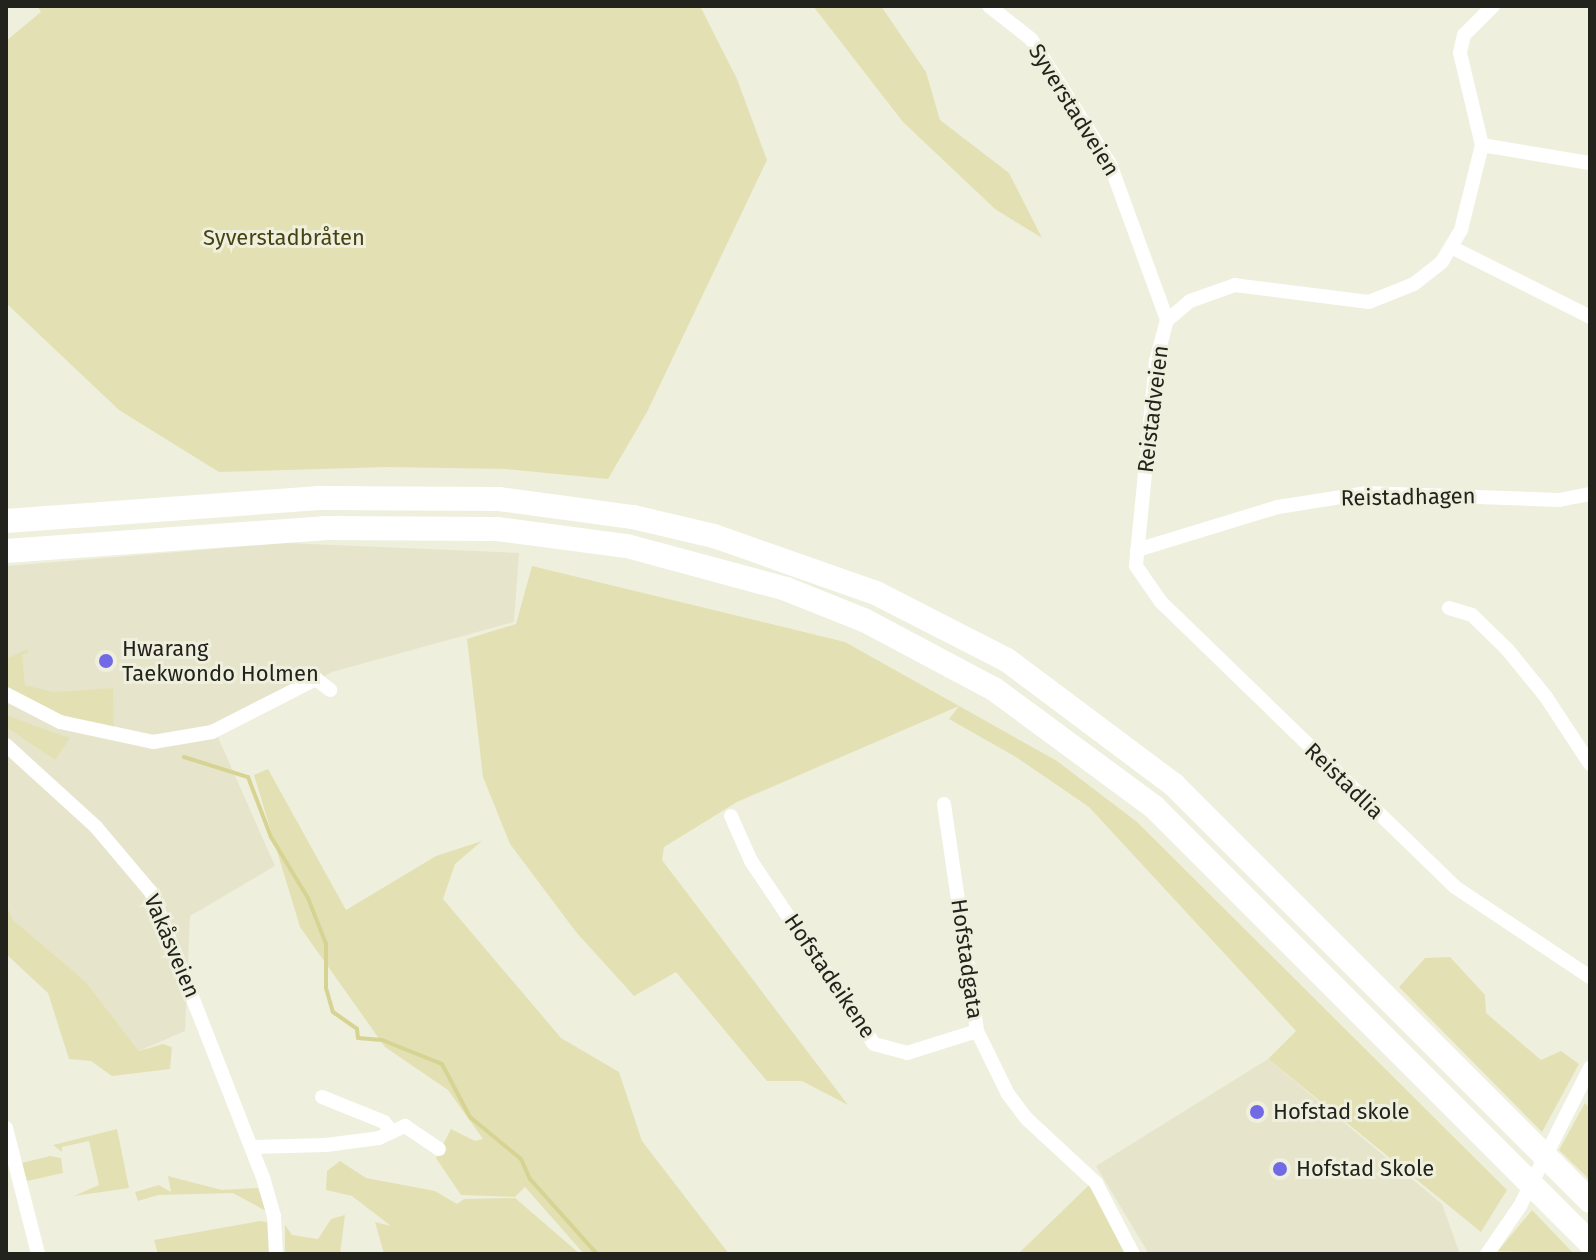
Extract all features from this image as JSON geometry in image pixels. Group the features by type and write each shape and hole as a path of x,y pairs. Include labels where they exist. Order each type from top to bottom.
{"highway":[{"path":"6,521 319,498 499,499 633,517 714,536 876,593 1007,660 1174,785 1590,1201"},
{"path":"6,551 324,528 497,529 654,552 786,589 864,620 994,689 1154,807 1590,1243"}],"street":[{"name":"Syverstadveien","path":"989,6 1031,39 1110,164 1167,320"},
{"path":"1493,6 1464,35 1460,53 1482,145 1455,249 1590,317"},
{"path":"1482,145 1590,163"},
{"name":"Reistadveien","path":"1137,550 1156,361 1167,320 1190,301 1235,285 1369,302 1414,284 1455,249"},
{"name":"Reistadhagen","path":"1137,550 1278,507 1366,493 1559,500 1590,494"},
{"name":"Reistadlia","path":"1137,550 1136,566 1161,602 1428,863 1488,912 1590,977"},
{"path":"1449,608 1472,615 1507,649 1546,697 1590,764"},
{"path":"6,694 60,722 153,742 212,732 316,679 330,690"},
{"name":"Vakåsveien","path":"6,745 96,827 151,892 252,1147 272,1209 276,1254"},
{"name":"Hofstadgata","path":"944,804 977,1031 1008,1094 1027,1119 1096,1183 1133,1254"},
{"name":"Hofstadeikene","path":"731,816 751,861 874,1044 907,1053 977,1031"},
{"path":"1489,1252 1520,1206 1590,1068"},
{"path":"322,1097 384,1122 390,1130"},
{"path":"252,1147 326,1145 379,1138 390,1130 405,1126 439,1149"},
{"path":"6,1128 38,1254"}],"shaded area":[{"path":"287,543 519,553 514,622 332,672 217,735 275,866 190,916 185,1031 139,1051 86,982 6,919 6,566"},
{"name":"Hofstad skole","path":"1268,1059 1442,1204 1460,1254 1149,1254 1096,1166"}],"green space":[{"name":"Syverstadbråten","path":"37,6 700,6 737,79 767,160 647,412 608,479 506,469 387,467 219,472 119,410 6,303 6,41 41,12"},
{"path":"813,6 881,6 926,72 940,120 1009,173 1042,238 995,209 903,122"},
{"path":"532,566 845,642 1057,761 1137,822 1507,1190 1481,1232 1268,1059 1296,1031 1089,807 1016,757 949,719 959,706 737,802 664,847 662,860 848,1105 802,1081 767,1081 676,972 634,996 576,932 510,844 483,777 467,639 516,624"},
{"path":"27,649 29,653 22,654 25,685 53,692 113,688 114,728 67,719 6,688 6,659"},
{"path":"6,715 70,738 55,760 6,727"},
{"path":"268,769 346,910 436,856 482,841 455,864 443,899 561,1038 619,1072 642,1141 729,1254 584,1254 525,1187 515,1197 461,1195 436,1158 451,1129 475,1141 483,1139 448,1090 385,1047 300,927 254,775"},
{"path":"6,905 13,920 86,982 139,1051 163,1044 172,1047 170,1069 112,1076 91,1061 69,1059 48,993 6,954"},
{"path":"1450,957 1485,995 1486,1013 1541,1060 1561,1051 1579,1064 1542,1132 1399,987 1425,958"},
{"path":"1585,1103 1590,1109 1590,1180 1559,1150"},
{"path":"117,1129 129,1188 74,1196 99,1185 89,1141 62,1147 62,1152 53,1145"},
{"path":"50,1156 61,1158 63,1173 27,1181 22,1163"},
{"path":"340,1161 366,1178 435,1191 457,1204 464,1199 515,1198 580,1254 384,1254 375,1222 391,1226 352,1196 326,1190 327,1171"},
{"path":"168,1176 222,1190 258,1188 266,1211 233,1193 158,1195 138,1201 135,1192 159,1185 171,1192"},
{"path":"1089,1185 1129,1254 1018,1254"},
{"path":"1532,1210 1574,1254 1498,1251"},
{"path":"345,1215 340,1254 285,1254 285,1225 292,1235 318,1239 331,1219"},
{"path":"268,1222 270,1254 158,1254 154,1240"}],"waterway":[{"path":"184,757 248,777 271,837 308,898 326,944 326,988 333,1012 357,1029 358,1038 382,1040 442,1064 470,1117 521,1159 530,1179 597,1254"}],"place":[{"name":"Hwarang Taekwondo Holmen","path":"106,661"},
{"name":"Hofstad skole","path":"1257,1112"},
{"name":"Hofstad Skole","path":"1280,1169"}]}
